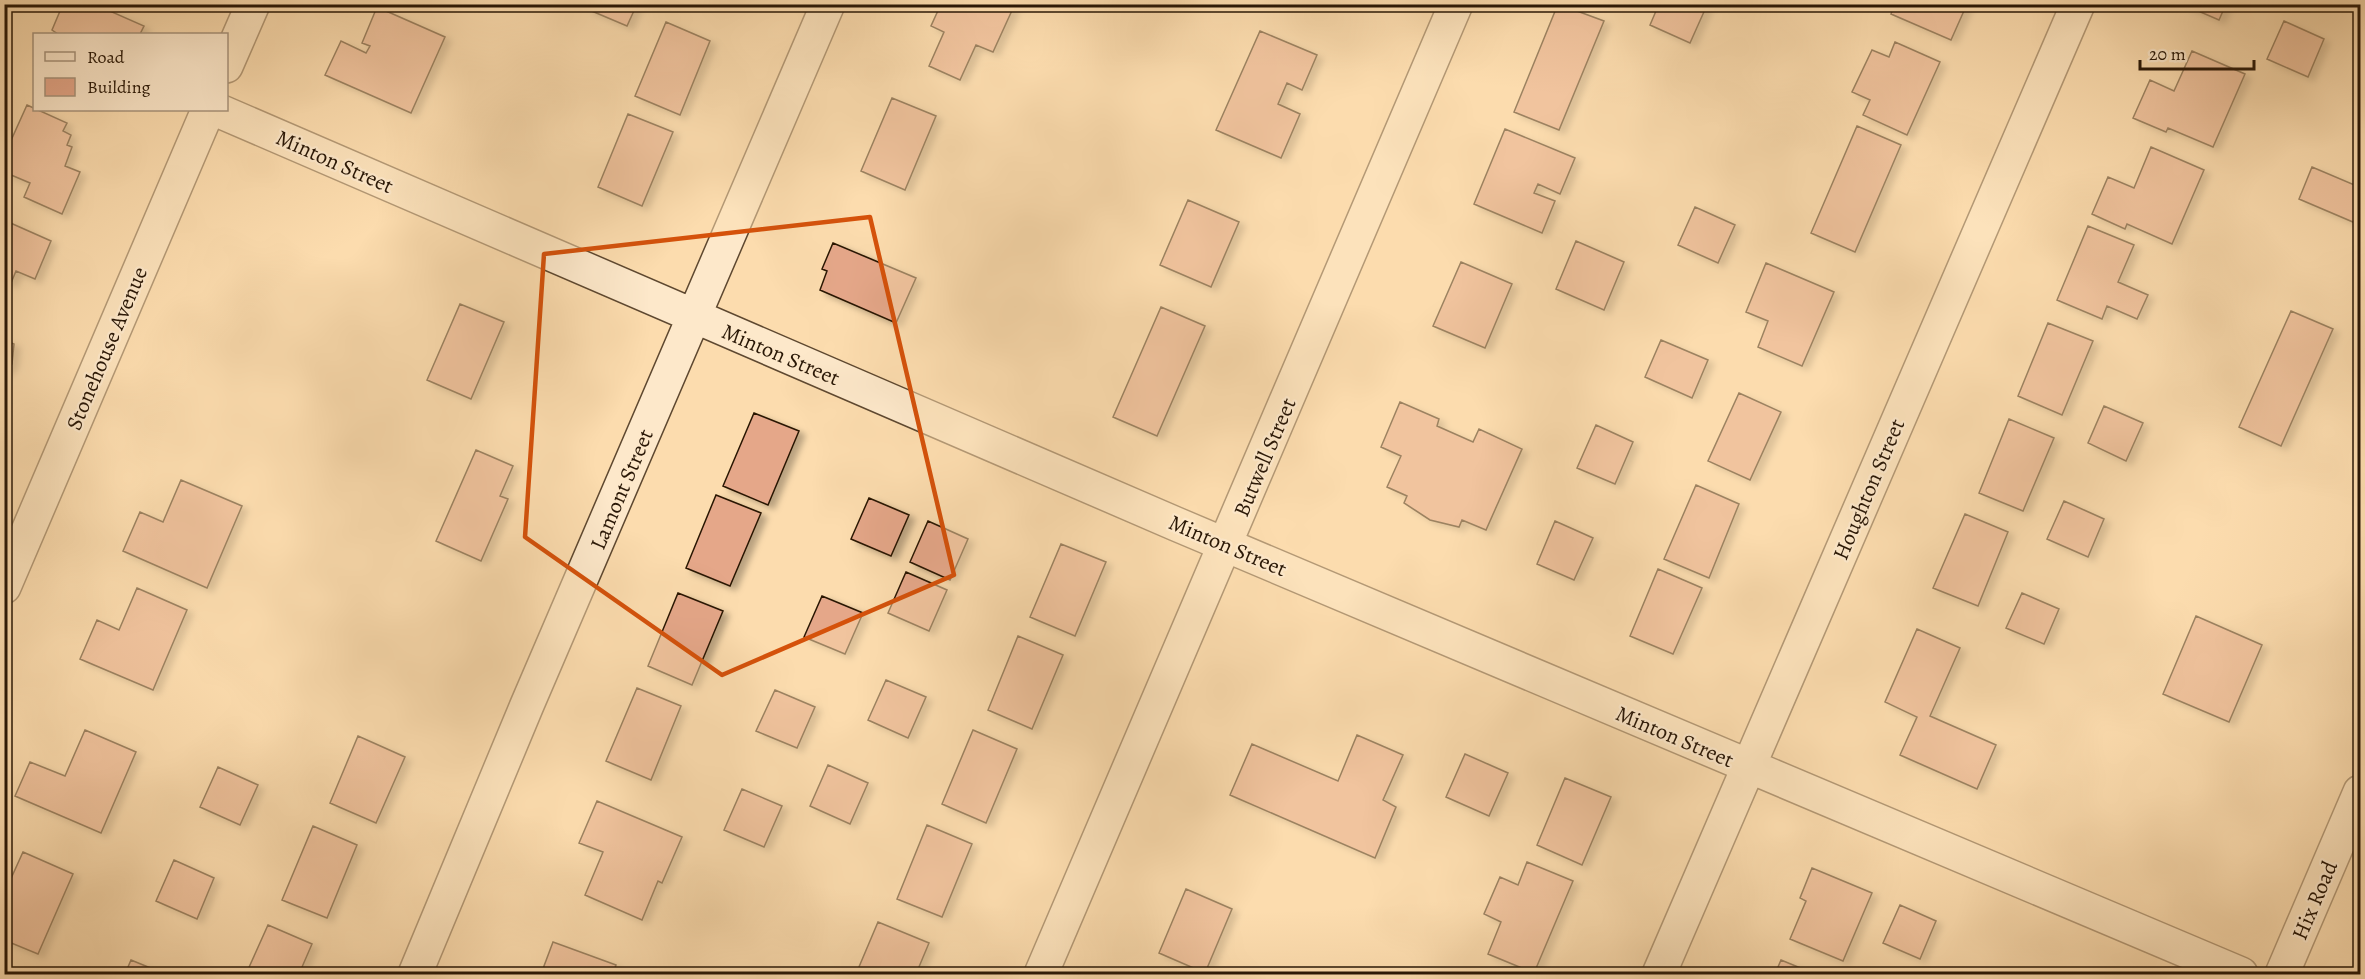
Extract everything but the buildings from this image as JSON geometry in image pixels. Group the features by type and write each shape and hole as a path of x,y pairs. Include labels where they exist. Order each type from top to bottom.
{"street":[{"path":"228,61 253,4"},
{"name":"Lamont Street","path":"415,975 527,705 828,4"},
{"name":"Butwell Street","path":"1041,975 1456,4"},
{"name":"Houghton Street","path":"1659,975 2078,4"},
{"name":"Stonehouse Avenue","path":"4,587 208,111"},
{"name":"Minton Street","path":"219,111 1747,768 2241,975"},
{"name":"Hix Road","path":"2282,975 2361,792"}],"highlighted area":[{"path":"870,217 954,575 722,675 525,537 544,254"}]}
